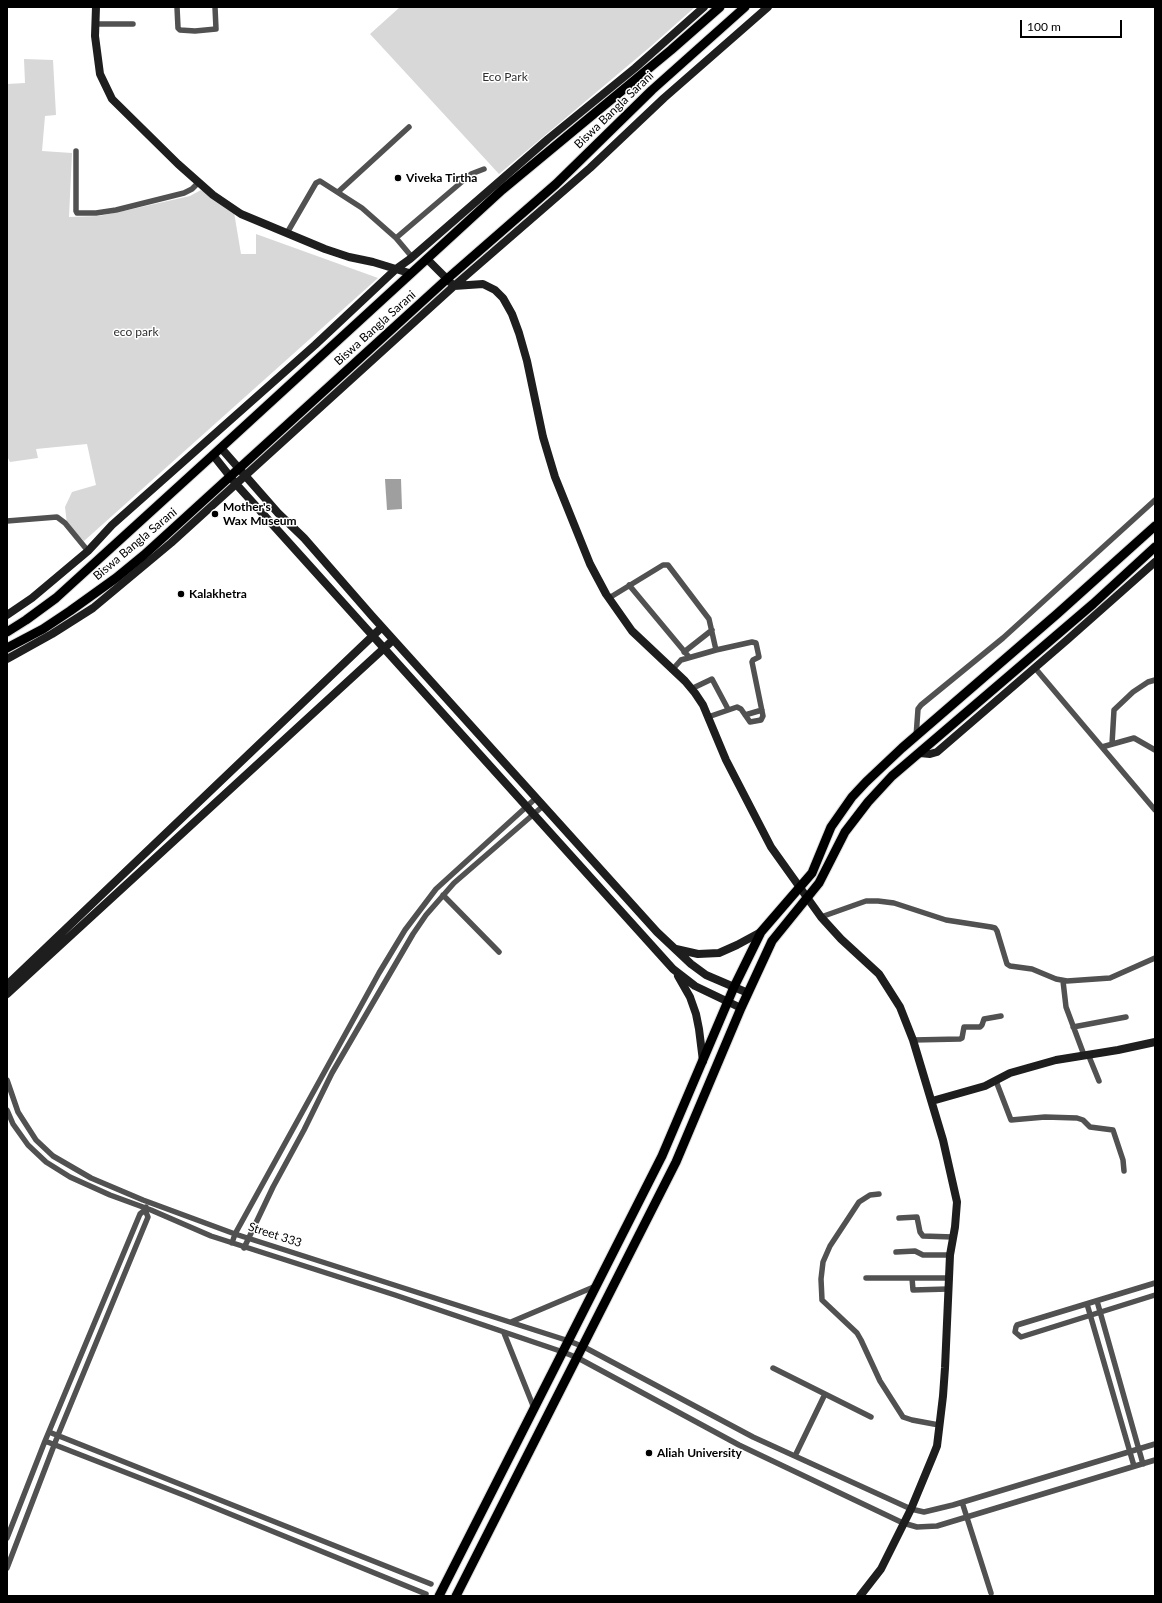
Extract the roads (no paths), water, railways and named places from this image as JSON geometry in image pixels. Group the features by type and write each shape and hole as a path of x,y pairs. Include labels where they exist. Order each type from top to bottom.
{"main road":[{"name":"Biswa Bangla Sarani","path":"7,632 56,598 409,273 427,259 502,190 671,50 720,7"},
{"name":"Biswa Bangla Sarani","path":"7,648 43,629 116,578 234,480 239,469 447,280 556,184 652,90 745,7"},
{"path":"439,1596 597,1286 623,1230 662,1156 734,987 761,932 812,874 831,827 852,797 883,765 1051,619 1155,526"},
{"path":"456,1596 491,1524 584,1347 676,1162 741,1008 772,941 824,876 845,832 868,802 892,776 1087,609 1155,547"}],"street":[{"path":"96,7 96,51 100,74 112,99 178,164 199,182 228,206 241,214 349,257 373,262 409,273"},
{"path":"177,7 178,28 180,30 194,31 216,29 216,7"},
{"path":"7,615 32,598 88,550 112,525 315,345 396,269 412,257 548,138 635,68 704,7"},
{"path":"7,659 52,634 93,608 171,543 234,480 245,477 454,286 590,168 664,98 768,7"},
{"path":"95,24 133,24"},
{"path":"338,192 409,127"},
{"path":"76,151 77,213 96,213 116,210 184,193 192,189 199,182"},
{"path":"396,238 471,174 484,170"},
{"path":"287,233 316,183 320,181 362,208 396,238 412,257"},
{"path":"427,259 454,286 483,284 495,290 503,298 512,314 527,361 543,437 555,476 590,564 609,598 632,631 691,689 703,705 726,760 771,847 821,917 841,939 879,974 900,1007 913,1040 943,1140 957,1202 950,1255 946,1368 937,1446 911,1509 881,1569 860,1596"},
{"path":"220,448 245,477 304,538 393,640 656,932 676,948 691,964 706,975 748,993"},
{"path":"213,455 384,649 673,969 695,986 741,1008"},
{"path":"916,737 918,709 920,705 1003,638 1155,500"},
{"path":"7,521 57,517 65,523 88,550"},
{"path":"920,753 930,754 938,752 1155,562"},
{"path":"609,598 667,564 709,620 716,650"},
{"path":"629,585 689,657"},
{"path":"7,985 382,627"},
{"path":"684,652 712,630"},
{"path":"7,994 393,640"},
{"path":"672,670 681,660 689,657 752,642 756,643 759,657 752,660 752,662 762,710 762,720 750,722 737,707 708,717"},
{"path":"1035,668 1155,810"},
{"path":"691,689 710,679 713,680 728,709"},
{"path":"1112,744 1114,710 1133,692 1148,682 1155,680"},
{"path":"745,715 762,710"},
{"path":"1102,747 1134,738 1155,750"},
{"path":"232,1243 235,1234 379,973 405,930 436,889 536,798"},
{"path":"244,1248 273,1187 344,1053 413,934 454,882 543,806"},
{"path":"443,895 499,952"},
{"path":"821,917 866,901 878,900 894,903 946,920 992,927 995,928 997,932 1007,964 1010,966 1032,969 1056,979 1063,980 1110,978 1155,958"},
{"path":"676,948 698,954 719,953 738,945 761,932"},
{"path":"673,969 690,997 696,1014 700,1029 703,1062"},
{"path":"1063,980 1066,1007 1073,1027 1099,1082"},
{"path":"913,1040 960,1039 962,1038 964,1027 980,1027 984,1019 1001,1016"},
{"path":"1073,1027 1126,1017"},
{"path":"932,1100 985,1086 1010,1073 1056,1060 1118,1050 1155,1042"},
{"name":"Street 333","path":"7,1080 23,1122 36,1140 53,1156 146,1207 211,1236 244,1248 395,1295 578,1358 739,1446 903,1524 917,1527 936,1526 1155,1460"},
{"path":"996,1081 1011,1120 1045,1117 1077,1118 1083,1120 1090,1127 1113,1130 1123,1160 1124,1171"},
{"path":"7,1110 13,1124 28,1145 46,1162 70,1177 110,1195 146,1207"},
{"path":"879,1194 870,1196 859,1202 830,1246 823,1262 821,1279 822,1300 851,1327 862,1340 880,1381 903,1417 939,1425"},
{"path":"7,1538 45,1441 140,1214 146,1207"},
{"path":"7,1568 54,1444 148,1217 146,1207"},
{"name":"Street 333","path":"146,1207 569,1341 584,1347 752,1437 911,1509"},
{"path":"899,1218 917,1217 920,1232 923,1236 953,1237"},
{"path":"896,1252 915,1251 923,1255 950,1255"},
{"path":"866,1278 949,1278"},
{"path":"912,1278 913,1290 948,1289"},
{"path":"1155,1284 1017,1325 1016,1332 1021,1336 1155,1295"},
{"path":"511,1322 597,1286"},
{"path":"1097,1301 1143,1464"},
{"path":"1087,1304 1134,1466"},
{"path":"504,1333 534,1408"},
{"path":"773,1368 871,1418"},
{"path":"795,1456 825,1394"},
{"path":"49,1432 431,1584"},
{"path":"45,1441 426,1594"},
{"path":"911,1509 924,1512 962,1502 1155,1444"},
{"path":"962,1502 991,1593"}],"place":[{"name":"Viveka Tirtha","path":"398,178"},
{"name":"Mother's Wax Museum","path":"215,514"},
{"name":"Kalakhetra","path":"181,594"},
{"name":"Aliah University","path":"649,1453"}],"park label":[{"name":"Eco Park","path":"505,77"},
{"name":"eco park","path":"136,332"}]}
